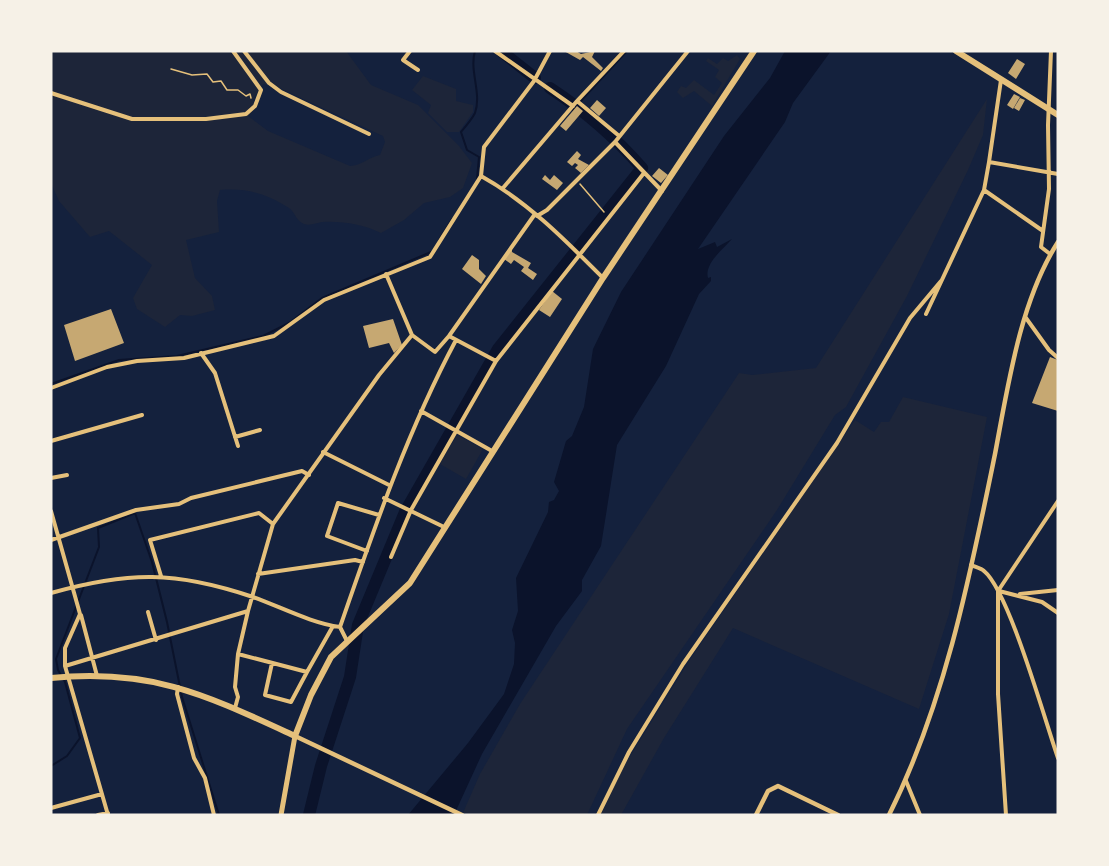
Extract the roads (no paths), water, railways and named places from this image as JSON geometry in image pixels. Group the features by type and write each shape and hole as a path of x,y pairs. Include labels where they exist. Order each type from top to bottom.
{"main road":[{"path":"281,815 295,736 331,657 410,583 603,278 663,192 754,51"},
{"path":"956,51 1058,115"},
{"path":"51,678 123,676 178,686 235,708 295,736"}],"street":[{"path":"51,93 132,119 206,118 246,114 255,106 261,90 233,51"},
{"path":"244,51 269,82 281,92 369,134"},
{"path":"410,51 403,60 418,70"},
{"path":"495,51 534,81 573,106"},
{"path":"51,388 107,367 137,361 184,358 274,336 324,300 430,257 481,176 484,147 534,81 550,51"},
{"path":"503,188 577,101 624,51"},
{"path":"386,274 412,335 435,352 536,215 547,210 615,142 618,135 688,51"},
{"path":"1050,254 1041,247 1049,173 1051,51"},
{"path":"927,314 984,190 1000,79"},
{"path":"577,101 618,135"},
{"path":"615,142 663,192"},
{"path":"989,162 1058,174"},
{"path":"391,558 410,510 496,361 644,173"},
{"path":"481,176 503,188 536,215 603,278"},
{"path":"984,190 1043,231"},
{"path":"889,815 906,781 947,659 971,565 1002,411 1026,318 1050,254 1058,242"},
{"path":"598,815 629,752 683,664 837,443 910,318 941,281"},
{"path":"1026,318 1048,350 1058,358"},
{"path":"235,708 238,697 235,687 238,654 273,524 323,452 412,335"},
{"path":"449,336 496,361"},
{"path":"347,641 340,627 384,498 421,411 456,340"},
{"path":"201,353 215,374 238,446"},
{"path":"421,411 492,451"},
{"path":"51,441 142,415"},
{"path":"235,437 261,430"},
{"path":"323,452 389,485"},
{"path":"51,540 136,510 179,504 191,498 302,471 309,475"},
{"path":"51,478 67,475"},
{"path":"384,498 444,527"},
{"path":"1006,815 998,694 1000,644 998,591 1058,501"},
{"path":"367,551 327,536 338,502 379,515"},
{"path":"51,511 97,676"},
{"path":"161,576 150,540 259,513 273,524"},
{"path":"258,574 355,560 363,562"},
{"path":"971,565 984,571 998,591 1018,639 1058,758"},
{"path":"51,593 118,577 161,576 194,580 340,627"},
{"path":"1018,595 1058,590"},
{"path":"998,591 1042,602 1058,613"},
{"path":"65,666 170,636 248,610"},
{"path":"148,612 156,640"},
{"path":"80,614 65,648 65,666 108,814 98,815"},
{"path":"272,663 265,695 291,702 333,626"},
{"path":"238,654 307,672"},
{"path":"178,686 177,694 194,758 205,778 214,815"},
{"path":"295,736 462,815"},
{"path":"906,781 920,815"},
{"path":"756,815 768,791 778,786 838,815"},
{"path":"51,808 102,794"}],"waterway":[{"path":"475,51 473,66 477,105 474,115 461,132 467,150 479,157 477,179"},
{"path":"501,51 535,78"},
{"path":"577,105 627,51"},
{"path":"309,815 321,766 350,677 358,625 405,512 498,349 642,168 599,125 550,88"},
{"path":"439,240 452,219"},
{"path":"51,384 119,360 177,356 263,336 289,323 322,298 431,252"},
{"path":"51,766 67,756 80,738 65,682 58,670 56,659 99,547 98,528 135,513 152,562 182,697 219,815"}]}
